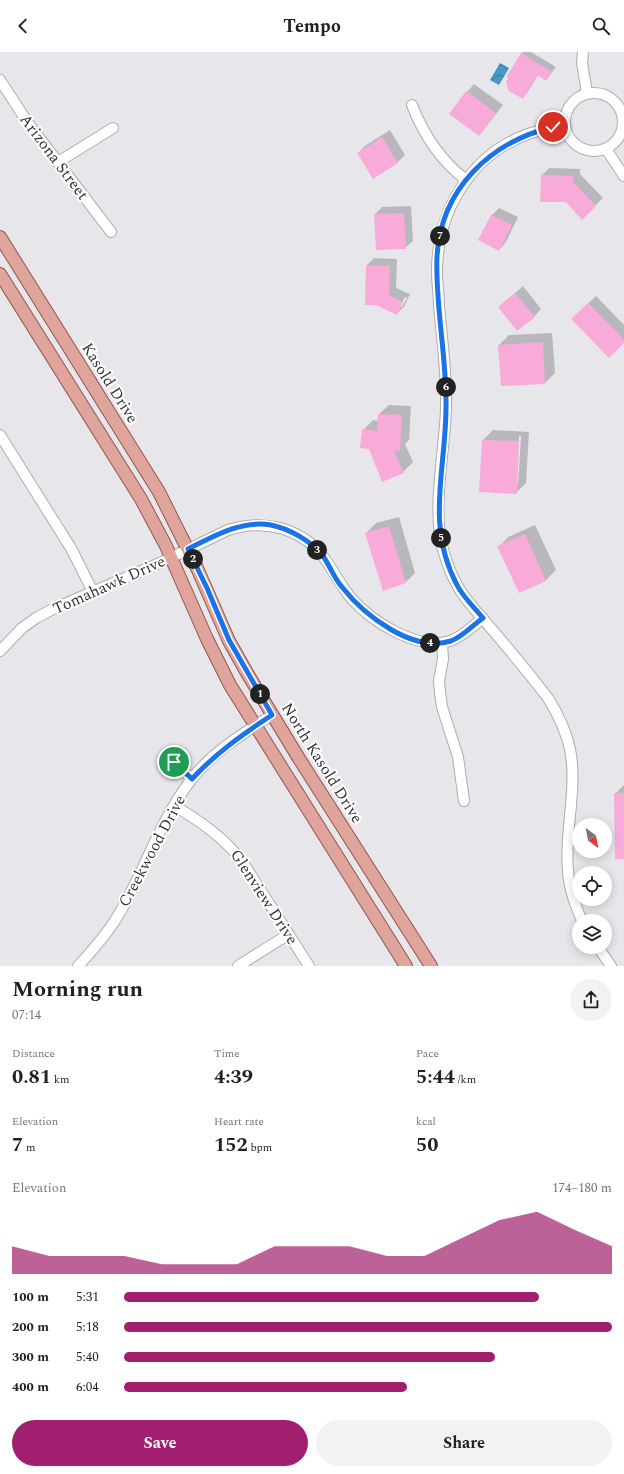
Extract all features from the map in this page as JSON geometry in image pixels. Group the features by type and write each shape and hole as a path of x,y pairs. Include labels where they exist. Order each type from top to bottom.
{"main road":[{"name":"Kasold Drive","path":"0,237 170,510 188,549"},
{"path":"0,274 141,499 172,557 207,639 220,665 256,726 406,966"},
{"name":"North Kasold Drive","path":"188,549 207,588 229,640 272,715 431,966"}],"street":[{"path":"583,52 582,63 587,93"},
{"name":"Arizona Street","path":"0,80 28,123 111,232"},
{"path":"596,92 606,94 613,99 623,115 623,125 620,135 614,143 606,149 592,151 579,147 567,134 565,116 568,108 579,96 587,93 596,92"},
{"path":"412,105 418,122 428,140 441,158 466,180"},
{"path":"565,125 528,134 512,141 484,160 456,194 441,233 437,254 437,274 446,382 446,408 438,513 444,554 457,586 548,698 558,714 564,730 570,748 572,768 567,858 568,873 579,914"},
{"path":"58,162 113,128"},
{"path":"606,149 624,176"},
{"path":"0,436 72,550 93,592"},
{"name":"Tomahawk Drive","path":"0,651 22,628 36,618 55,608 172,557 228,530 239,526 254,524 271,525 286,530 300,536 312,545 322,556 341,586 352,600 369,615 402,635 430,643 442,643 452,640 462,634 483,618"},
{"path":"442,643 443,659 439,680 440,692 442,706 458,756 464,801"},
{"name":"Creekwood Drive","path":"78,966 106,934 119,914 175,806 192,779 206,764 228,745 272,715"},
{"path":"174,762 192,779"},
{"name":"Glenview Drive","path":"175,806 206,825 231,847 242,861 309,966"},
{"path":"238,966 289,934"},
{"path":"603,954 611,966"}],"water":[{"path":"500,63 509,68 499,85 490,80"}],"building":[{"path":"521,53 552,72 546,81 537,75 523,99 509,91 506,82 508,79 507,76"},
{"path":"466,91 496,113 479,136 449,114"},
{"path":"382,137 398,163 373,179 357,153"},
{"path":"541,175 573,176 573,182 596,206 582,220 566,202 540,202"},
{"path":"404,213 406,249 376,250 374,214"},
{"path":"491,215 512,225 499,251 478,240"},
{"path":"366,265 390,266 389,295 403,302 397,315 376,305 365,305"},
{"path":"515,293 535,317 517,331 498,307"},
{"path":"588,303 624,340 624,343 609,358 571,319"},
{"path":"543,342 545,384 501,386 498,345"},
{"path":"378,414 402,415 400,451 394,451 404,473 382,482 369,449 360,448 362,429 377,431"},
{"path":"482,440 519,441 517,494 479,492"},
{"path":"389,526 406,583 383,591 365,533"},
{"path":"525,534 546,581 519,593 497,546"},
{"path":"614,793 624,793 624,859 615,859"}],"route":[{"path":"174,762 192,779 206,764 228,745 272,715 229,640 207,588 188,549 228,530 239,526 254,524 271,525 300,536 312,545 322,556 341,586 352,600 383,625 402,635 420,641 442,643 452,640 462,634 483,618 466,599 457,586 444,554 440,535 438,513 446,408 446,382 437,274 437,254 441,233 448,212 456,194 472,173 484,160 512,141 528,134 553,127"}]}
